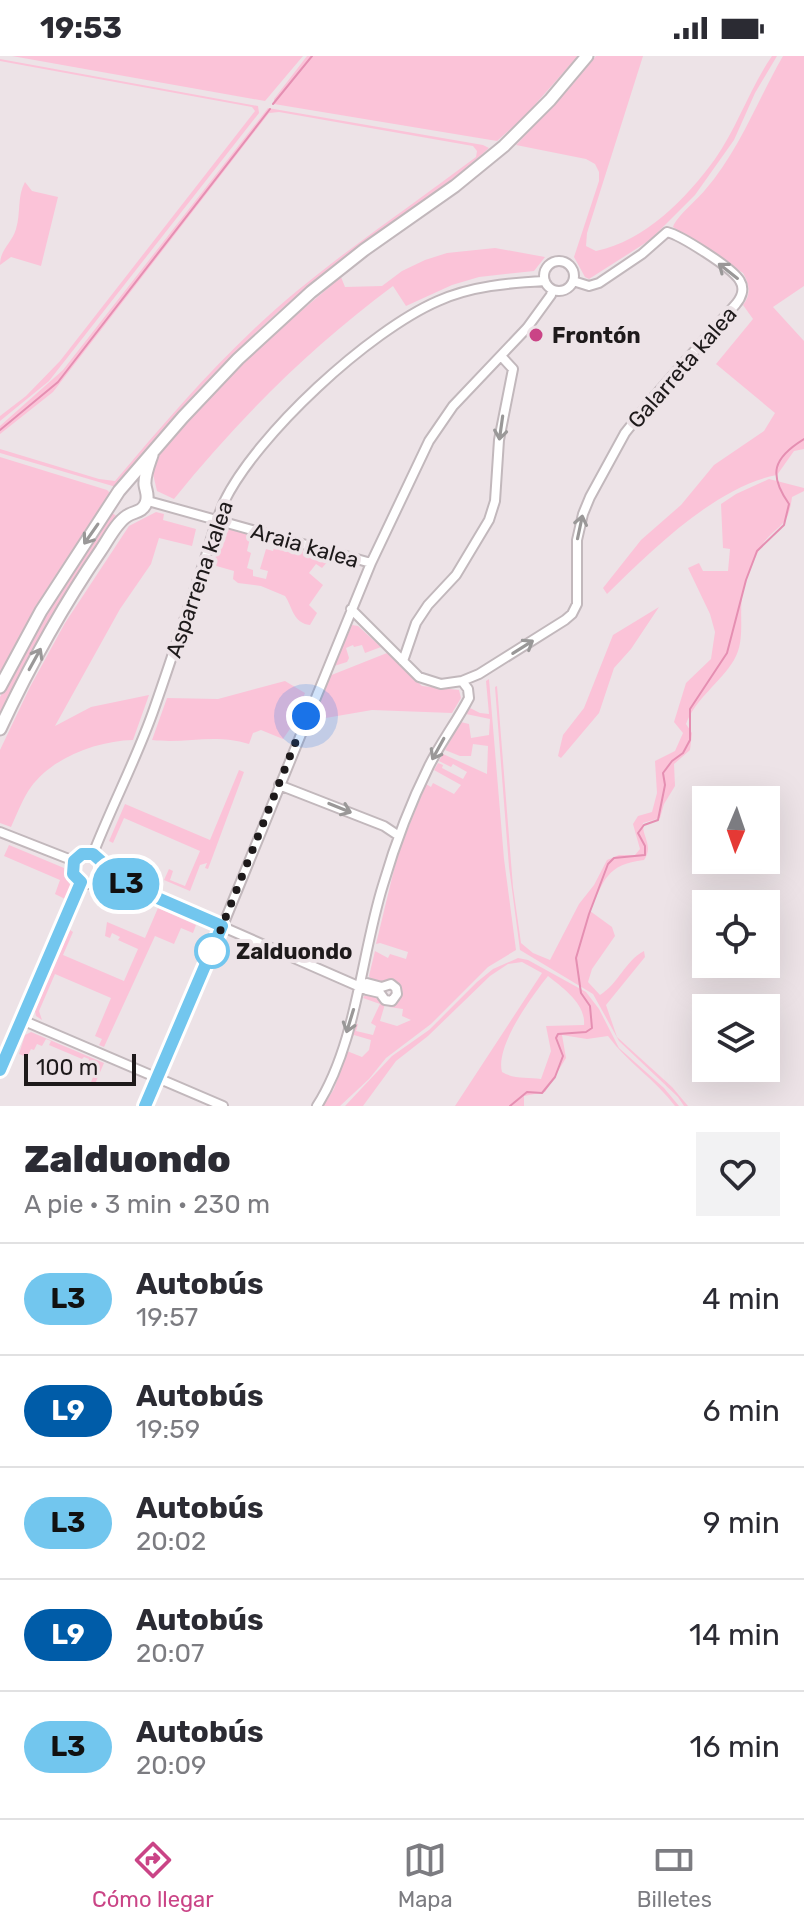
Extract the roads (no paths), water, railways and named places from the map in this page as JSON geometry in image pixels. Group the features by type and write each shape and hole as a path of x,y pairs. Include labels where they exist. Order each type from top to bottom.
{"main road":[{"path":"0,687 48,600 128,478 215,383 264,334 364,250 455,186 494,154 550,100 587,56"},
{"path":"0,729 58,617 97,556 129,514 140,511 148,501 145,486 154,450"},
{"path":"128,478 145,486"},
{"path":"112,501 118,509 129,514"}],"street":[{"name":"Galarreta kalea","path":"462,681 493,665 572,614 578,596 577,540 590,497 625,433 741,298 742,286 736,276 667,232 642,254 599,283 589,286 573,281"},
{"path":"555,261 562,261 572,269 573,281 564,290 552,290 545,281 546,268 555,261"},
{"name":"Asparrena kalea","path":"93,854 153,713 217,519 241,472 267,440 325,381 386,331 425,307 452,296 485,287 545,281"},
{"path":"145,1106 351,609 441,421 527,328 552,290"},
{"path":"403,661 416,623 456,575 489,520 498,476 503,414 513,369 501,356"},
{"name":"Araia kalea","path":"148,501 371,563"},
{"path":"317,1106 334,1072 360,985 381,889 399,836 428,767 469,698 468,689 462,681 441,684 426,681 351,609"},
{"path":"279,785 384,826 399,836"},
{"path":"0,832 74,861"},
{"path":"82,854 93,854 102,862 102,874 92,883 81,882 73,874 74,861 82,854"},
{"path":"102,874 360,985"},
{"path":"0,1070 81,882"},
{"path":"22,1020 223,1106"}],"waterway":[{"path":"273,104 312,56"},
{"path":"0,430 58,382 270,109"},
{"path":"510,1106 527,1092 542,1093 555,1077 563,1056 556,1038 558,1034 586,1032 592,1028 590,1006 581,993 576,958 589,914 608,864 614,858 645,855 645,846 638,833 644,825 658,820 665,785 663,773 683,753 690,740 690,709 727,653 757,551 784,525 789,504 778,484 777,467 786,453 804,439"}],"place":[{"name":"Frontón","path":"536,335"},
{"name":"Zalduondo","path":"212,951"}]}
